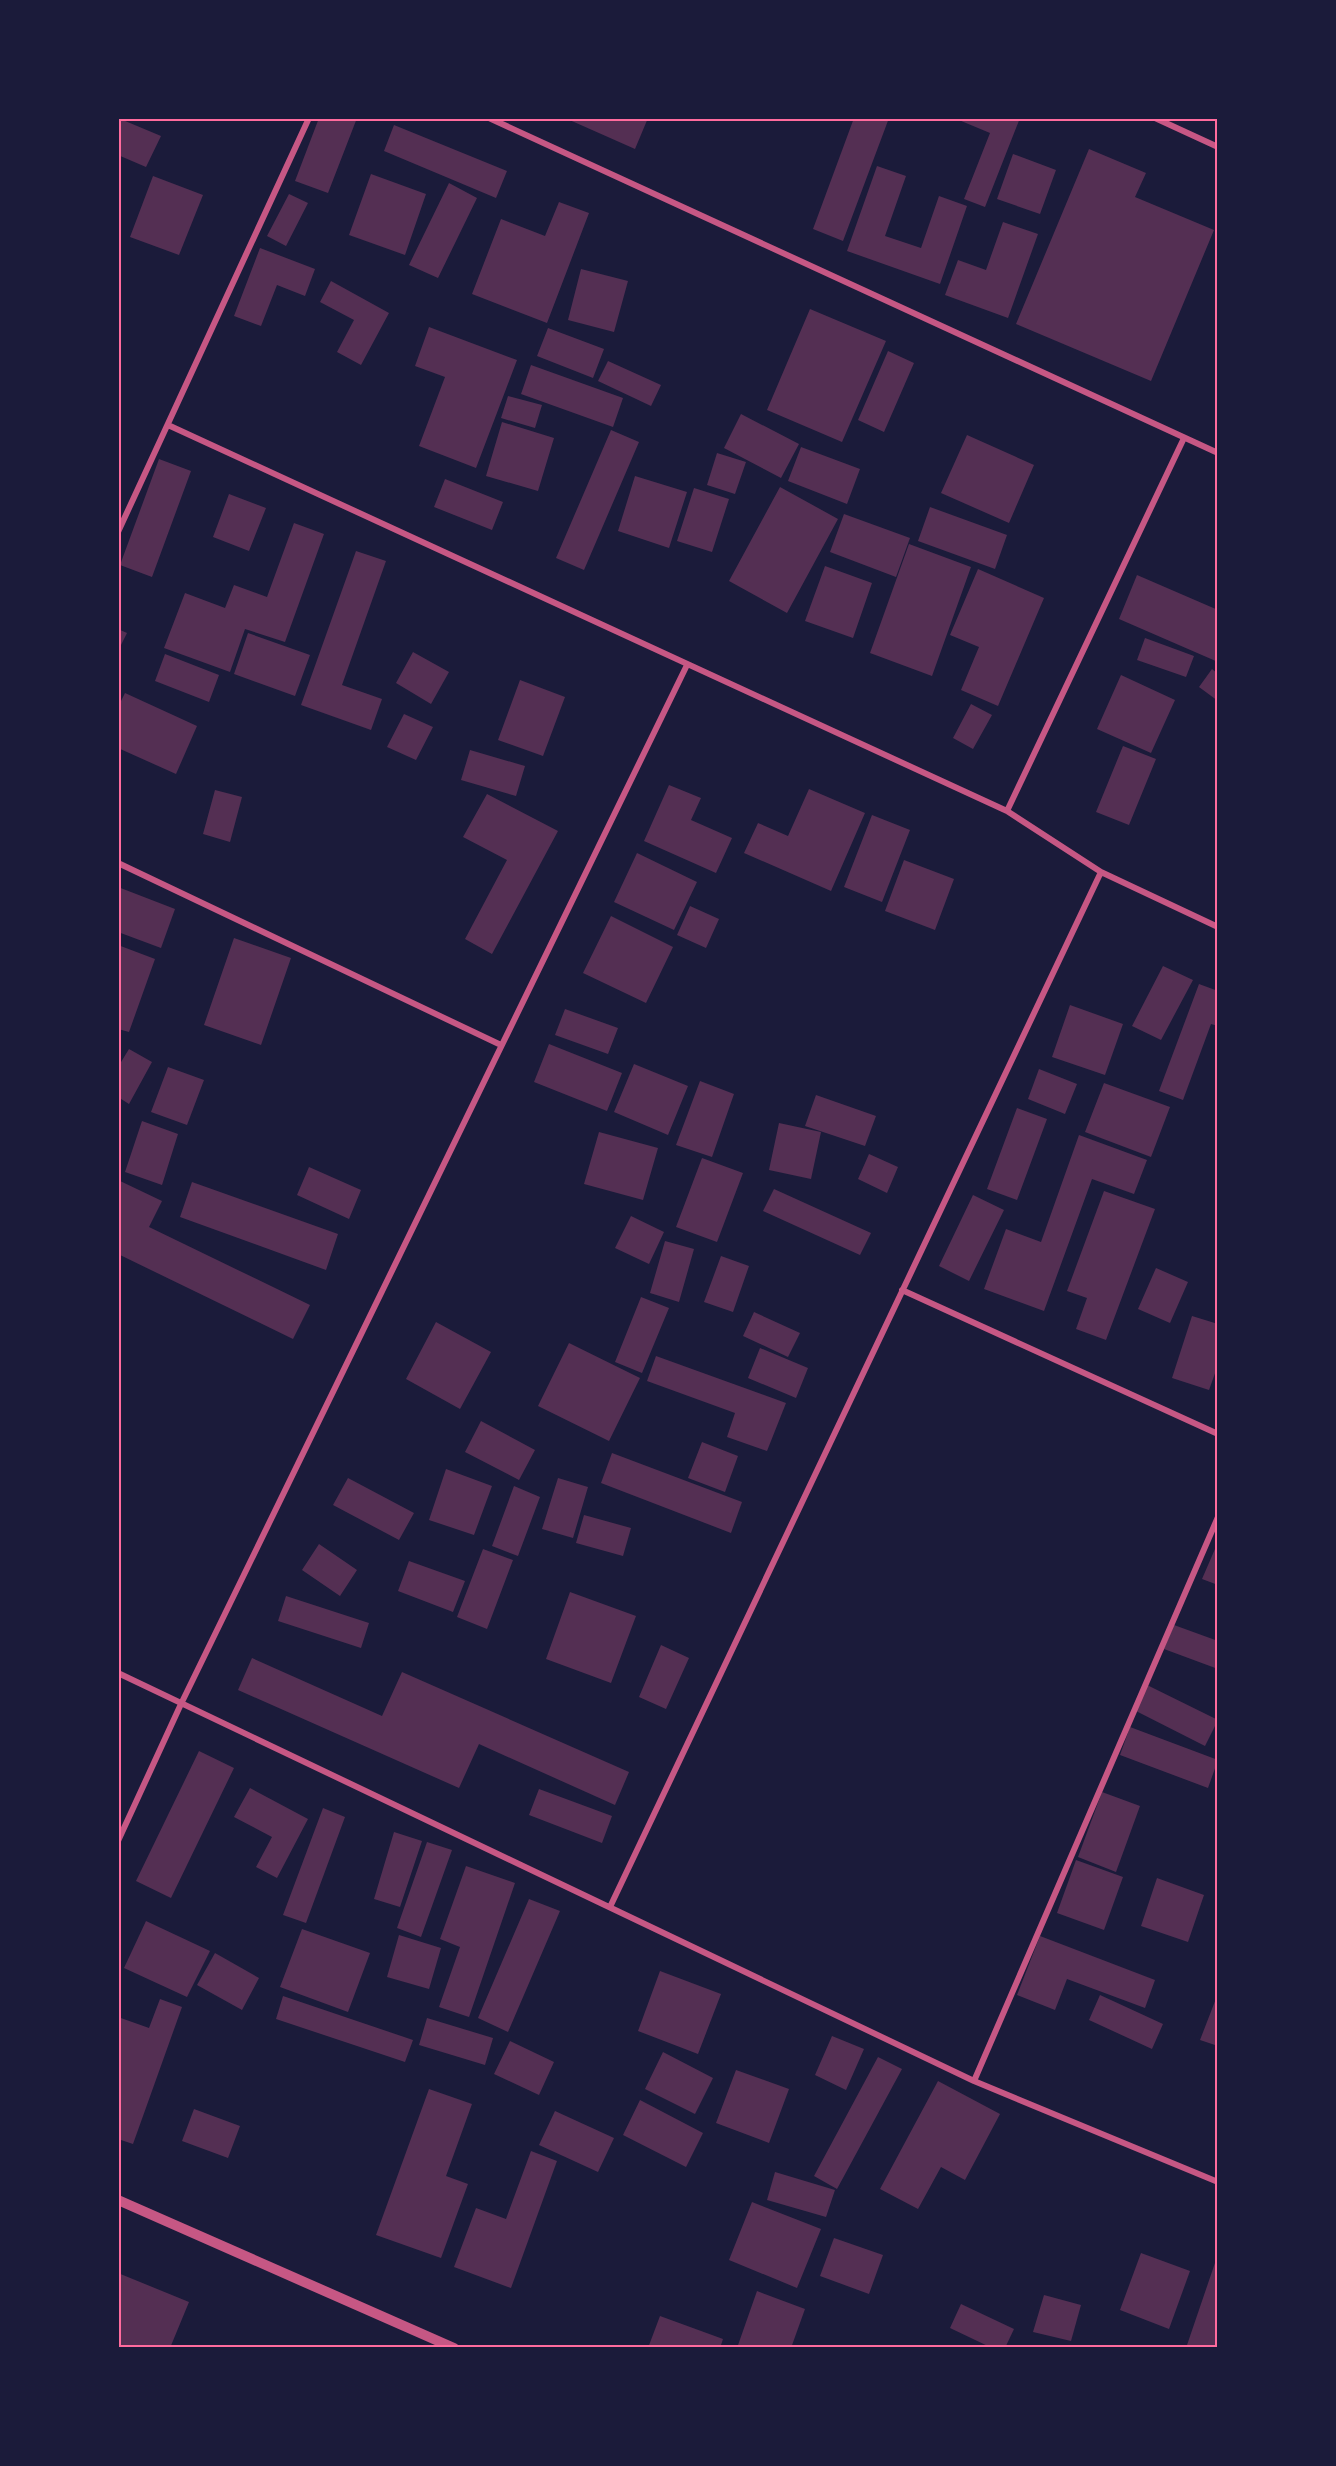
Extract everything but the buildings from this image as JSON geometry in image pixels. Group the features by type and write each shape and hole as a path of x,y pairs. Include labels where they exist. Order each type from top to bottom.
{"street":[{"path":"118,532 309,118"},
{"path":"489,118 1218,453"},
{"path":"1155,118 1218,147"},
{"path":"168,425 1007,811 1101,872 1218,927"},
{"path":"1007,811 1184,438"},
{"path":"118,1841 181,1704 687,665"},
{"path":"118,863 501,1045"},
{"path":"610,1907 1101,872"},
{"path":"902,1290 1218,1434"},
{"path":"974,2081 1218,1517"},
{"path":"118,1673 974,2081 1218,2182"},
{"path":"118,2200 454,2348"}]}
